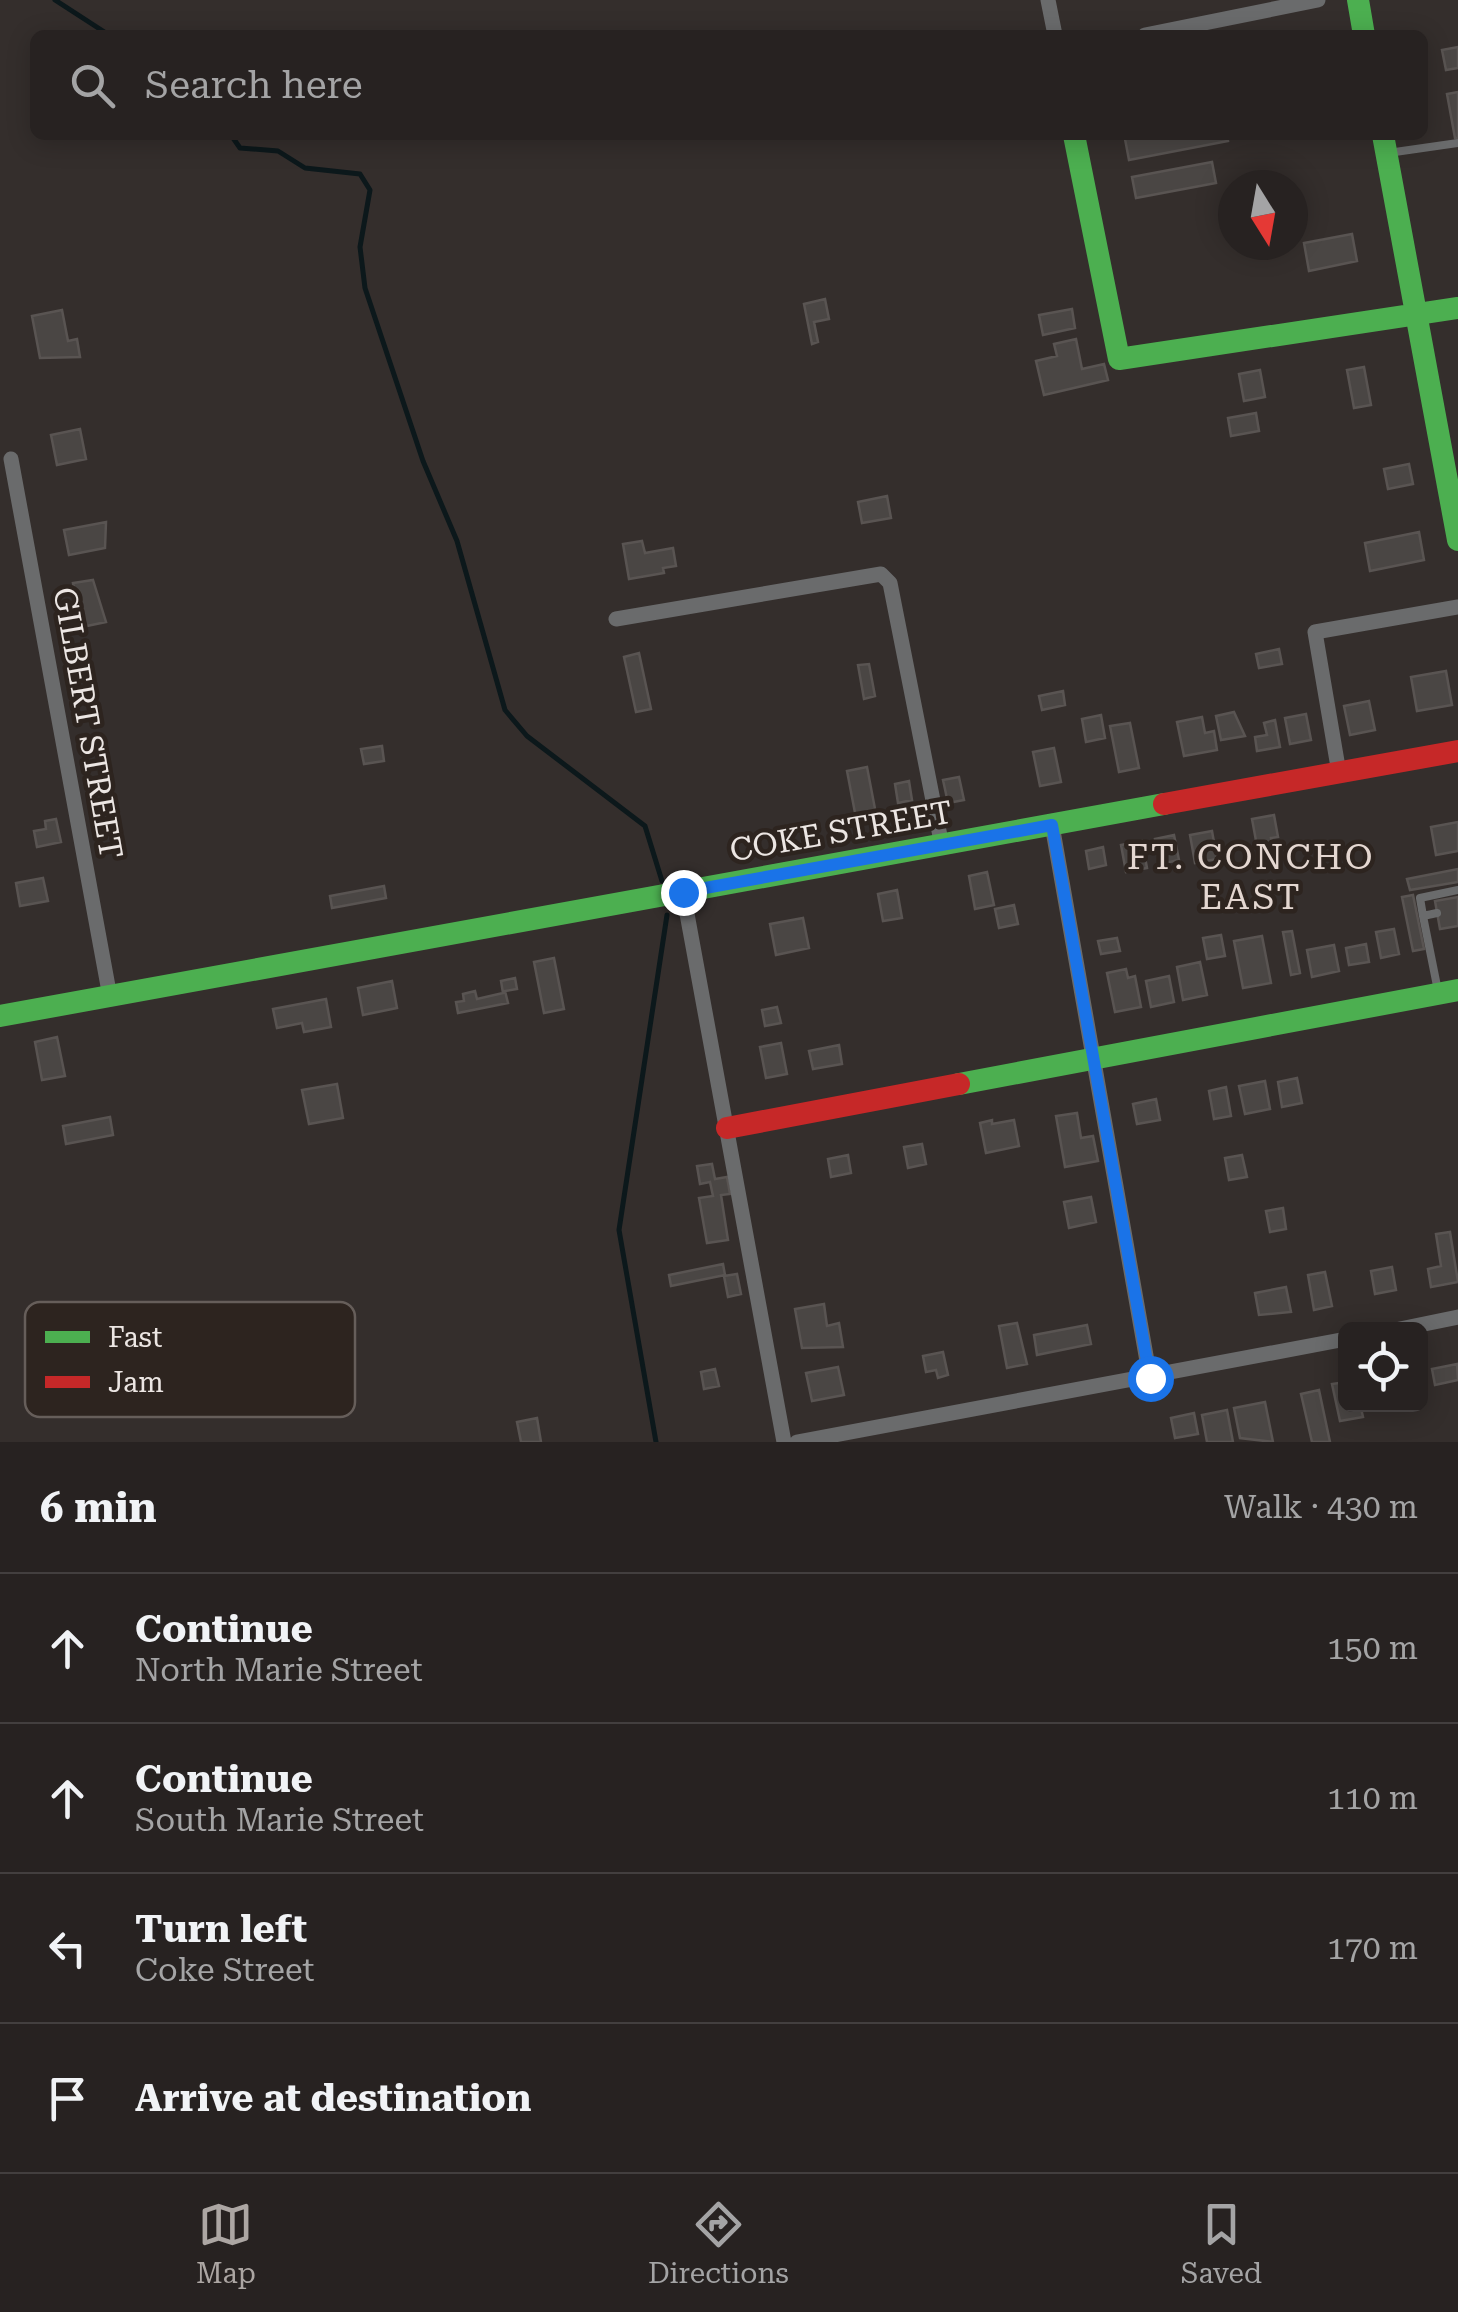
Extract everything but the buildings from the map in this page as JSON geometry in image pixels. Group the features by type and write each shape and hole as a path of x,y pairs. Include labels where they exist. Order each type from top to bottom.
{"street":[{"path":"1048,0 1053,30"},
{"path":"1170,30 1318,0"},
{"path":"1358,0 1363,30"},
{"path":"1075,140 1119,360 1458,308"},
{"path":"1384,144 1458,540"},
{"name":"GILBERT STREET","path":"11,459 110,997"},
{"path":"616,619 881,574 890,583 942,846"},
{"path":"1339,772 1315,632 1458,607"},
{"name":"COKE STREET","path":"0,1016 1458,751"},
{"path":"1052,825 1150,1378"},
{"path":"683,892 784,1442"},
{"path":"727,1128 1448,992"},
{"path":"1428,1323 1458,1317"},
{"path":"797,1442 1338,1341"}],"lane":[{"path":"1384,144 1458,143"},
{"path":"1448,992 1420,898 1458,890"},
{"path":"1423,916 1437,913"}],"waterway":[{"path":"55,0 101,30"},
{"path":"234,140 240,148 278,151 305,168 360,174 370,190 360,247 365,288 423,461 457,541 505,710 527,736 645,826 662,881"},
{"path":"656,1442 619,1230 667,915"}],"traffic: fast":[{"path":"1358,0 1363,30"},
{"path":"1075,140 1119,359 1458,308"},
{"path":"1384,140 1458,540"},
{"path":"0,1016 1164,804"},
{"path":"959,1084 1458,990"}],"traffic: jam":[{"path":"1164,804 1458,751"},
{"path":"727,1128 959,1084"}],"district":[{"name":"FT. CONCHO EAST","path":"1251,877"}],"route":[{"path":"683,892 1052,825 1150,1378"}]}
